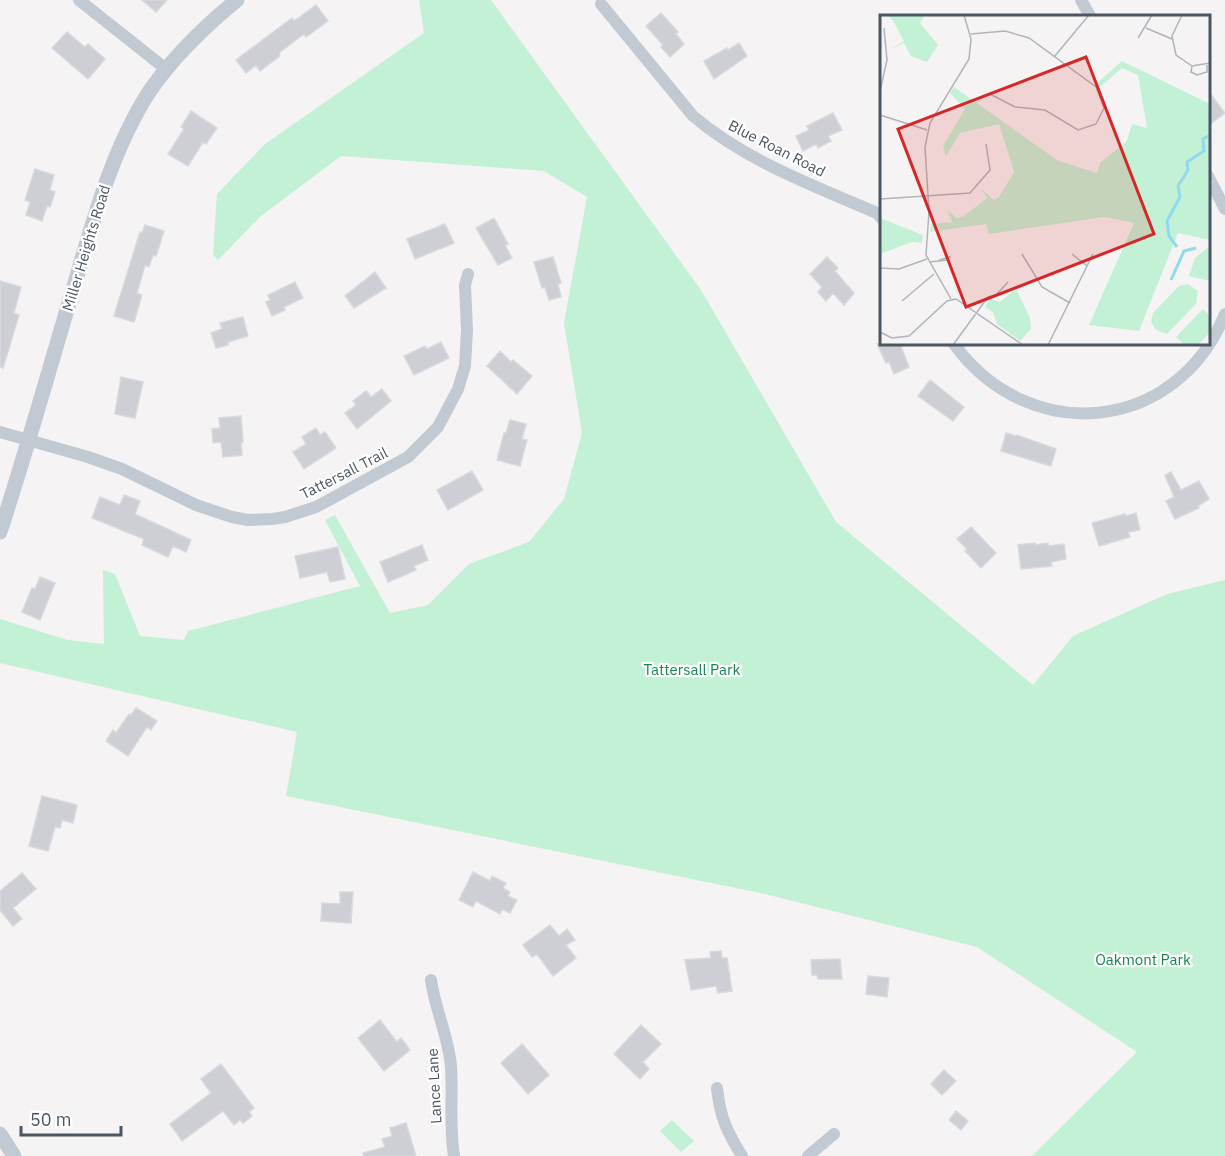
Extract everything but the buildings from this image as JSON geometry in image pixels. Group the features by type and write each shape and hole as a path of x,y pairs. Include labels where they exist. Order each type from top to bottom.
{"street":[{"path":"79,0 166,69"},
{"name":"Miller Heights Road","path":"0,532 104,186 130,126 166,69 197,35 237,0"},
{"path":"1080,0 1089,15"},
{"name":"Blue Roan Road","path":"601,4 693,116 710,130 794,177 877,213 880,217"},
{"path":"1210,178 1225,209"},
{"name":"Tattersall Trail","path":"0,432 122,469 196,505 232,518 272,519 316,507 408,457 438,427 458,389 465,366 467,330 465,285 468,274"},
{"path":"1210,340 1225,314"},
{"path":"955,345 985,379 1018,399 1064,413 1107,411 1136,404 1162,392 1194,364 1207,345"},
{"name":"Lance Lane","path":"431,980 434,1002 441,1019 451,1066 451,1140 454,1156"},
{"path":"717,1088 719,1111 728,1133 742,1156"},
{"path":"0,1134 14,1156"},
{"path":"808,1156 834,1134"}],"green space":[{"name":"Tattersall Park","path":"419,0 491,0 701,290 836,522 1033,685 1073,636 1167,594 1225,580 1225,1156 1032,1156 1137,1052 977,947 765,894 286,796 297,732 0,663 0,619 68,640 104,644 103,570 115,574 140,636 184,640 188,631 360,586 325,520 335,515 390,613 428,605 469,564 529,542 564,499 582,433 564,323 587,197 544,171 341,156 261,216 218,260 213,255 217,194 265,144 424,33"},
{"path":"672,1120 694,1141 681,1152 660,1131"}],"park label":[{"name":"Oakmont Park","path":"1143,959"}]}
